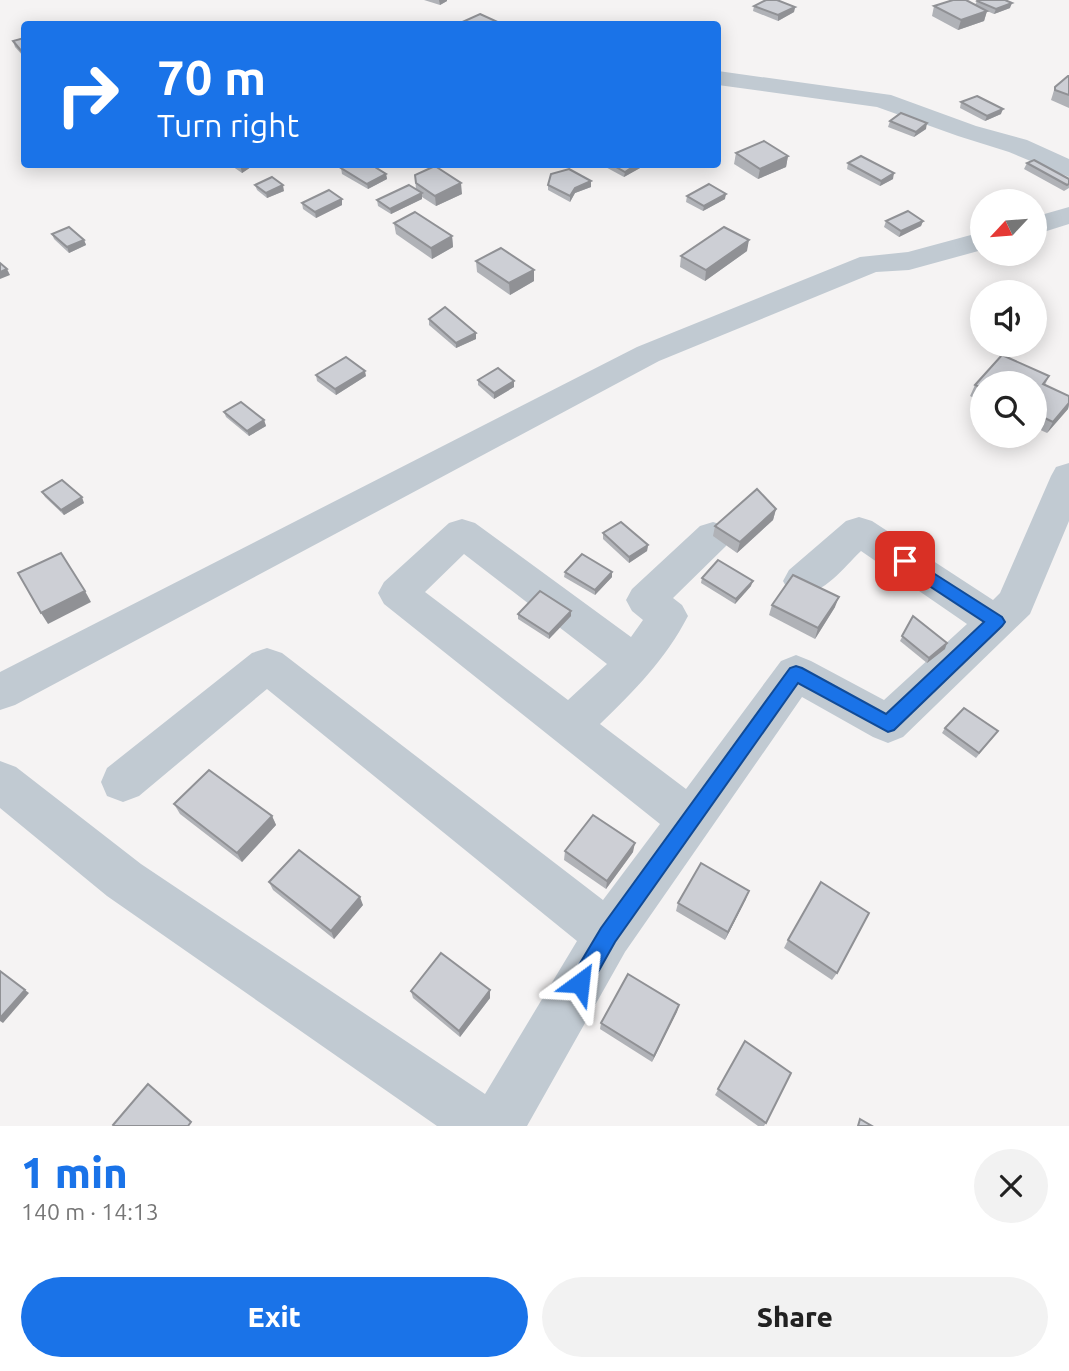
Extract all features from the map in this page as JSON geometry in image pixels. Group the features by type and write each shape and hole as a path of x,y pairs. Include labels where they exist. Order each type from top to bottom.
{"street":[{"path":"721,78 882,100 967,131 1018,146 1069,169"},
{"path":"1047,222 1069,215"},
{"path":"0,692 648,354 872,263 909,261 970,244"},
{"path":"497,1126 608,935 796,673 888,724 1016,603 1069,476"},
{"path":"803,581 859,531 996,622"},
{"path":"636,663 462,533 398,593 691,820"},
{"path":"569,726 636,663 668,617 646,600 713,536"},
{"path":"123,782 267,665 608,935"},
{"path":"0,781 124,880 484,1126"}],"building":[{"path":"766,0 777,0 795,7 778,15 754,6"},
{"path":"953,0 966,0 987,11 961,20 934,6"},
{"path":"978,0 1005,0 1012,3 996,9"},
{"path":"480,14 496,21 465,21"},
{"path":"21,39 21,51 13,41"},
{"path":"1068,76 1069,95 1055,90 1055,87"},
{"path":"977,96 1003,109 987,116 961,102"},
{"path":"901,113 927,123 916,132 890,121"},
{"path":"764,141 788,156 760,169 736,153"},
{"path":"861,156 894,173 881,181 848,163"},
{"path":"1034,160 1069,179 1069,184 1027,163"},
{"path":"341,168 376,168 386,174 367,184"},
{"path":"431,168 438,168 461,183 435,196 416,183 415,175"},
{"path":"569,169 591,181 575,188 570,196 548,185 551,174"},
{"path":"272,177 283,185 266,193 255,185"},
{"path":"709,184 726,194 704,206 687,196"},
{"path":"409,185 422,193 390,209 377,200"},
{"path":"329,190 342,199 315,212 302,203"},
{"path":"908,211 923,221 901,231 886,221"},
{"path":"415,212 452,236 431,248 394,223"},
{"path":"69,227 84,240 67,247 52,234"},
{"path":"724,227 749,240 706,270 681,256"},
{"path":"501,248 534,270 509,283 476,261"},
{"path":"0,263 7,269 0,272"},
{"path":"445,307 476,333 456,343 429,319"},
{"path":"346,357 365,371 335,389 316,375"},
{"path":"1000,357 1006,357 1038,371 988,371"},
{"path":"498,368 514,381 494,393 478,380"},
{"path":"1047,386 1069,396 1069,403 1053,422 1047,419"},
{"path":"241,402 264,420 247,431 224,412"},
{"path":"62,480 82,497 61,510 42,492"},
{"path":"757,489 776,509 740,542 715,526"},
{"path":"621,522 648,545 629,557 603,533"},
{"path":"61,553 85,591 41,613 18,573"},
{"path":"582,554 612,572 595,590 565,572"},
{"path":"718,560 753,581 736,599 702,578"},
{"path":"793,575 839,597 818,628 772,605"},
{"path":"540,591 571,611 549,634 518,614"},
{"path":"913,616 947,643 929,658 902,636"},
{"path":"964,708 998,731 979,753 945,728"},
{"path":"209,770 272,816 237,853 174,804"},
{"path":"593,815 635,843 607,881 565,851"},
{"path":"299,850 360,897 331,931 269,882"},
{"path":"701,863 749,891 728,932 678,903"},
{"path":"821,882 869,913 837,973 788,940"},
{"path":"441,953 490,990 459,1031 411,991"},
{"path":"0,971 25,990 0,1018"},
{"path":"628,974 679,1005 654,1056 601,1023"},
{"path":"745,1041 791,1073 766,1123 718,1089"},
{"path":"148,1084 191,1122 188,1126 113,1125"},
{"path":"860,1119 872,1126 858,1126"}],"route":[{"path":"580,983 608,935 796,673 888,724 996,622 905,561"}]}
